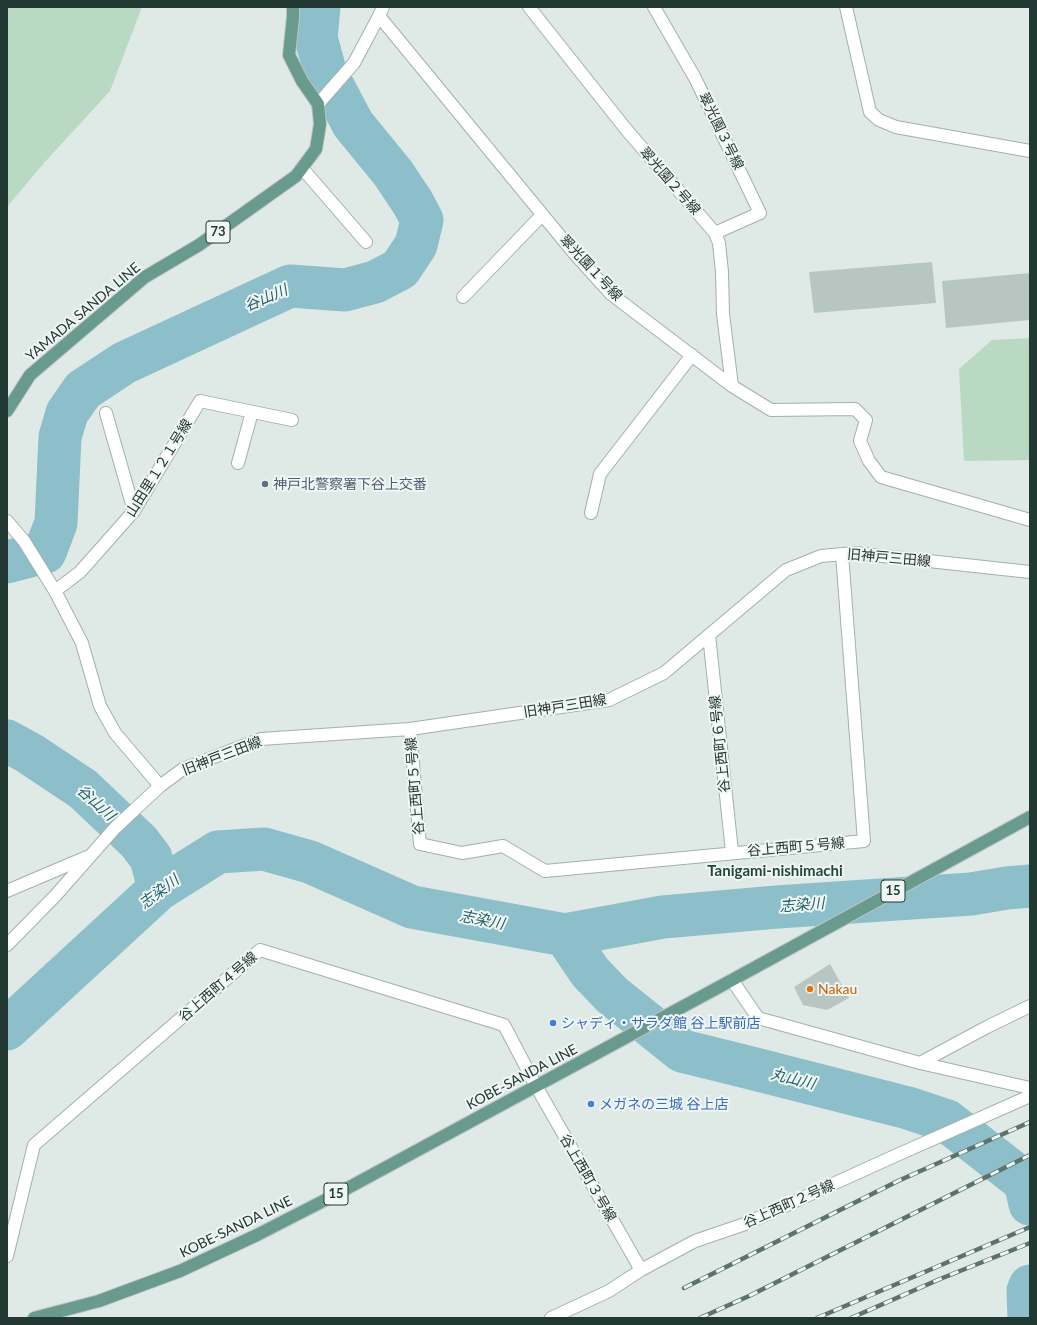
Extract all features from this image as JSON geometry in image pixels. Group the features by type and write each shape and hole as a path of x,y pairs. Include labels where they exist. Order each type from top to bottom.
{"main road":[{"name":"YAMADA SANDA LINE","path":"7,411 30,375 145,277 200,245 296,176 316,149 322,100 302,81 289,55 293,7"},
{"name":"KOBE-SANDA LINE","path":"34,1318 99,1301 180,1271 257,1235 333,1196 1030,817"}],"street":[{"name":"翠光園２号線","path":"529,7 625,128 715,233 720,243 723,314 732,386"},
{"name":"翠光園３号線","path":"654,7 695,78 760,212 715,233"},
{"path":"846,7 870,112 879,120 896,126 1030,151"},
{"name":"翠光園１号線","path":"322,100 354,62 381,12 542,215 611,294 732,386 771,410 855,409 866,420 860,441 869,461 881,477 1030,520"},
{"path":"302,168 366,242"},
{"path":"463,297 542,215"},
{"path":"591,513 600,474 692,355"},
{"name":"山田里１２１号線","path":"55,591 80,572 134,511 200,401 292,420"},
{"path":"238,463 252,412"},
{"path":"106,413 134,511"},
{"path":"7,521 24,541 55,591 82,643 100,706 115,733 160,787"},
{"name":"旧神戸三田線","path":"7,945 56,895 115,828 160,787 183,769 261,739 410,729 609,700 664,673 786,570 821,556 855,553 1030,572"},
{"name":"谷上西町５号線","path":"410,729 420,844 462,853 503,846 545,871 732,852 864,841 842,554"},
{"name":"谷上西町６号線","path":"709,635 732,852"},
{"path":"7,891 90,856"},
{"name":"谷上西町４号線","path":"7,1256 34,1145 260,950 504,1025 536,1086"},
{"path":"732,980 758,1018 920,1063 1030,1088"},
{"path":"920,1063 1030,1006"},
{"name":"谷上西町３号線","path":"536,1086 641,1270"},
{"name":"谷上西町２号線","path":"551,1318 609,1291 641,1270 695,1241 745,1224 1030,1096"}],"green space":[{"path":"7,7 142,7 110,91 44,163 7,207"},
{"path":"1030,338 1030,460 964,461 959,369 992,340"}],"building":[{"path":"932,262 936,303 814,313 809,272"},
{"path":"1030,273 1030,320 946,328 942,281"},
{"path":"830,964 849,998 827,1010 803,1005 794,987"}],"waterway":[{"name":"谷山川","path":"7,562 45,552 56,523 60,437 67,413 83,390 124,363 290,286 345,290 375,282 400,269 416,245 422,220 413,203 393,173 353,124 325,71 316,38 319,7"},
{"name":"谷山川","path":"7,741 29,753 83,789 139,842 151,858 159,889"},
{"name":"志染川","path":"7,1029 159,889 218,852 264,849 310,862 412,907 565,935 663,917 777,907 971,894 1030,886"},
{"name":"丸山川","path":"565,935 590,972 612,995 682,1051 908,1108 947,1121 1025,1182 1030,1204"},
{"name":"丸山川","path":"1029,1318 1028,1291 1030,1286"}],"railway":[{"path":"684,1288 898,1181 1030,1122"},
{"path":"700,1318 749,1296 1030,1155"},
{"path":"817,1318 1030,1227"},
{"path":"851,1318 940,1279 1030,1243"}],"place":[{"name":"神戸北警察署下谷上交番","path":"265,484"},
{"name":"Nakau","path":"810,989"},
{"name":"シャディ・サラダ館 谷上駅前店","path":"553,1023"},
{"name":"メガネの三城 谷上店","path":"591,1104"}],"district":[{"name":"Tanigami-nishimachi","path":"775,871"}]}
